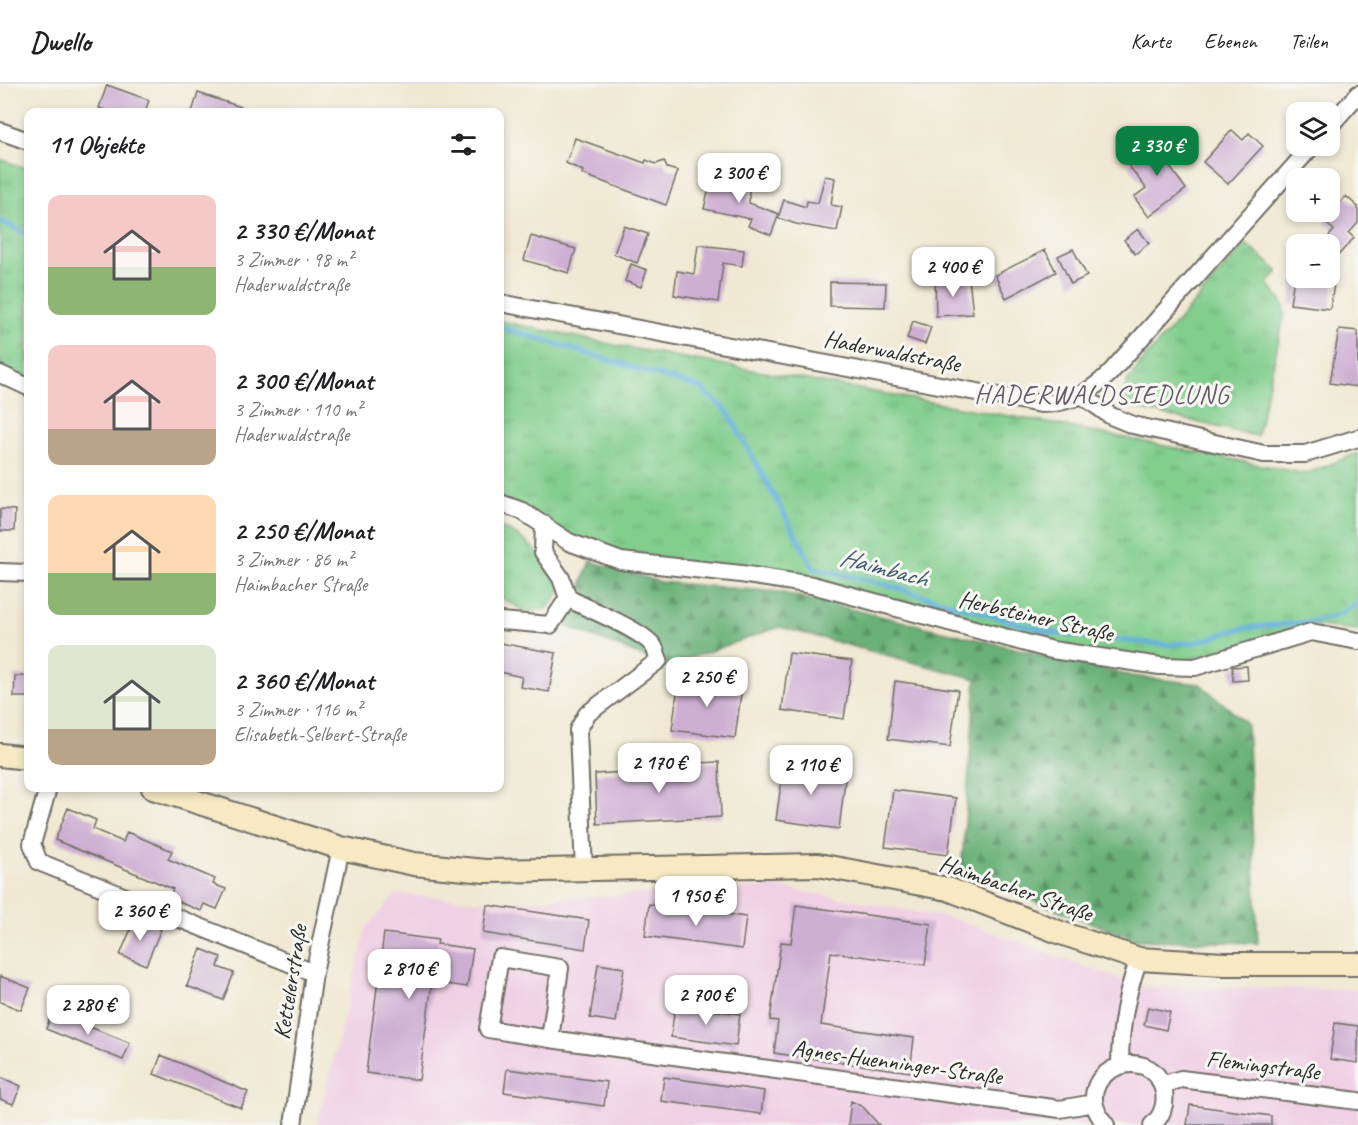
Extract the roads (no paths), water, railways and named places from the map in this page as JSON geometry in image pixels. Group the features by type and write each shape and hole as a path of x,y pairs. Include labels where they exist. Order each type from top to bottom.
{"main road":[{"path":"0,755 24,758"},
{"name":"Haimbacher Straße","path":"166,792 341,848 414,864 485,871 819,865 948,889 1061,933 1139,959 1224,964 1358,964"}],"street":[{"path":"1340,114 1358,94"},
{"path":"0,131 24,140"},
{"name":"Haderwaldstraße","path":"504,304 1041,404 1060,403 1083,396 1109,374 1303,156"},
{"path":"0,374 24,385"},
{"path":"1083,396 1111,416 1133,425 1264,454 1305,454 1358,438"},
{"name":"Herbsteiner Straße","path":"504,504 522,511 569,542 621,561 741,574 812,585 1053,650 1160,666 1195,667 1311,632 1358,641"},
{"path":"544,524 543,552 561,578 568,598 592,612 637,632 654,646 659,660 587,714 578,730 584,871"},
{"path":"0,572 24,573"},
{"path":"504,621 550,626 568,598"},
{"path":"47,792 32,844 39,862 314,973"},
{"name":"Kettelerstraße","path":"293,1125 314,973 341,848"},
{"name":"Agnes-Huenninger-Straße","path":"550,1039 560,968 500,958 488,1029 550,1039 1060,1109 1094,1103"},
{"path":"1120,1064 1120,1035 1127,990 1139,959"},
{"path":"1106,1125 1099,1116 1094,1103 1096,1087 1105,1072 1120,1064 1133,1063 1155,1074 1162,1085 1165,1098 1163,1110 1152,1125"},
{"name":"Flemingstraße","path":"1162,1085 1181,1079 1358,1101"}],"waterway":[{"name":"Haimbach","path":"0,221 24,233"},
{"name":"Haimbach","path":"504,328 700,388 727,411 814,568 883,584 1052,633 1169,645 1197,642 1251,627 1316,621 1346,611 1358,602"}],"district":[{"name":"HADERWALDSIEDLUNG","path":"1102,394"}]}
